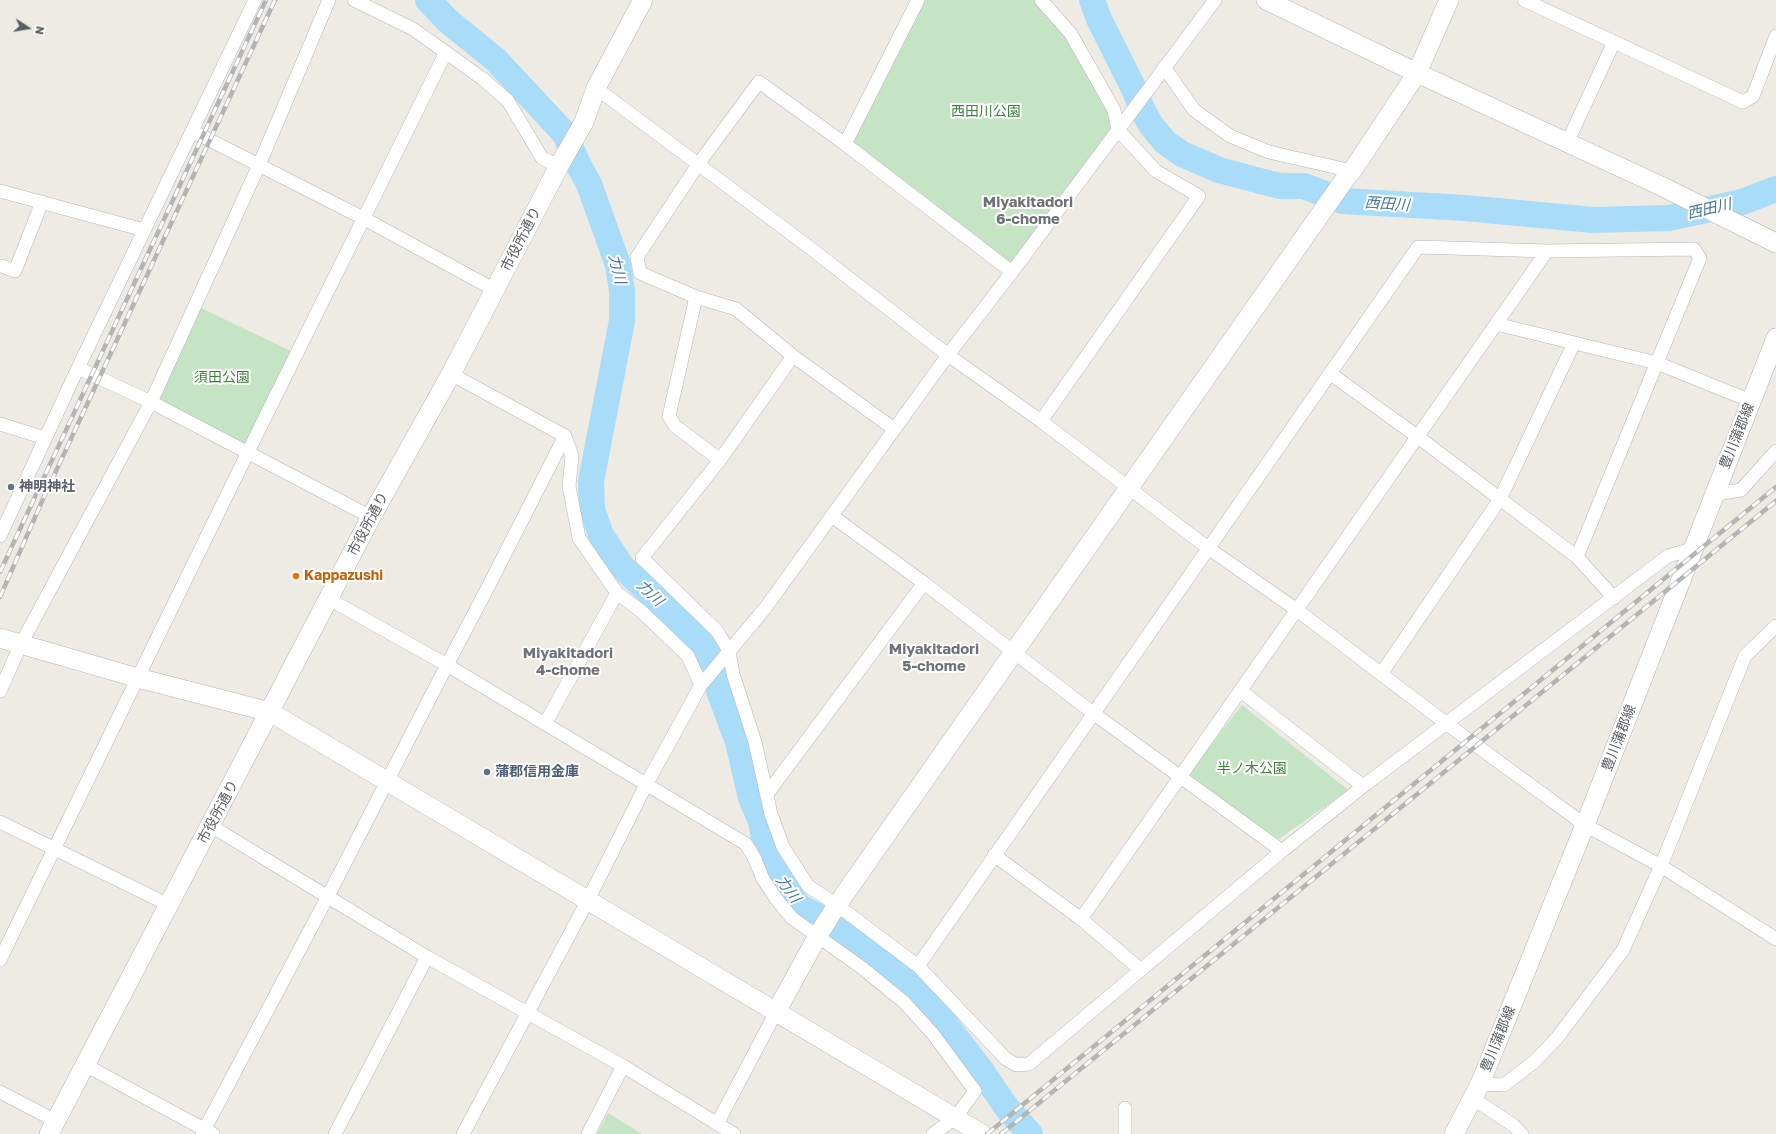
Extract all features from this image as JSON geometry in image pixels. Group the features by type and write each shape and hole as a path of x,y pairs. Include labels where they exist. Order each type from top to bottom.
{"street":[{"path":"0,536 78,368 255,0"},
{"path":"0,691 21,644 150,402 258,164 329,0"},
{"path":"354,0 413,29 483,79 508,102 542,158 559,166"},
{"name":"市役所通り","path":"52,1128 371,517 451,374 559,166 584,122 596,88 643,0"},
{"path":"845,144 918,0"},
{"path":"1041,0 1071,34 1114,110 1121,127 1156,171 1199,196 1041,421"},
{"path":"463,1134 588,900 646,785 703,683 766,607 948,355 1012,272 1215,0"},
{"path":"1266,0 1417,73 1661,186 1776,243"},
{"path":"717,1124 776,1012 819,934 837,905 1348,175 1417,73 1449,0"},
{"path":"1524,0 1743,102 1753,96 1776,36"},
{"path":"1567,143 1614,42"},
{"path":"0,960 248,452 446,52"},
{"path":"1165,65 1194,110 1230,136 1269,152 1348,175"},
{"path":"894,429 793,356 736,310 696,297 640,273 637,257 699,163 758,82 845,144 1012,272"},
{"path":"596,88 699,163 948,355 1041,421 1208,548 1296,610 1447,724 1585,825 1661,866 1776,939"},
{"path":"192,131 363,218 494,290"},
{"path":"0,191 144,230"},
{"path":"2,266 15,271 42,202"},
{"path":"918,966 1418,247 1547,251 1694,249 1700,258 1577,557"},
{"path":"1081,919 1547,251"},
{"path":"696,297 669,416 675,426 720,460"},
{"path":"1496,324 1657,363 1751,401"},
{"name":"豊川蒲郡線","path":"1454,1134 1476,1091 1585,825 1776,338"},
{"path":"1381,674 1500,499 1574,343"},
{"path":"793,356 720,460 642,558 717,631 727,654 755,742 768,794 771,814 783,847 808,886 837,905 918,966 1006,1059 1017,1065 1023,1066 1029,1064 1140,969 1363,786 1668,556 1692,549"},
{"path":"78,368 150,402 371,517"},
{"path":"451,374 565,436 572,456 569,486 579,538 617,593 641,611 688,656 703,683"},
{"path":"1331,374 1418,437 1577,557 1614,598"},
{"path":"0,424 45,438"},
{"path":"85,1066 206,1132 565,436"},
{"path":"1715,494 1741,490 1776,452"},
{"path":"832,516 924,583 1093,713 1282,851"},
{"path":"768,794 924,583"},
{"path":"545,724 617,593"},
{"path":"329,599 447,665 746,844 763,879 777,900 792,918 819,934 904,1002 933,1034 975,1091 955,1118 933,1134"},
{"path":"1476,1091 1504,1086 1534,1062 1557,1038 1623,950 1661,866 1745,656 1776,626"},
{"path":"0,638 138,678 270,712 982,1134"},
{"path":"1241,691 1363,786"},
{"path":"0,822 169,905"},
{"path":"211,826 428,957 623,1066 734,1134"},
{"path":"994,856 1081,919 1140,969"},
{"path":"335,1134 428,957"},
{"path":"588,1134 623,1066"},
{"path":"1476,1091 1522,1134"},
{"path":"0,1092 52,1128"},
{"path":"1125,1108 1125,1134"}],"green space":[{"name":"西田川公園","path":"918,0 1041,0 1071,34 1118,130 1012,272 845,144"},
{"name":"須田公園","path":"195,305 297,354 248,452 151,402"},
{"name":"半ノ木公園","path":"1242,705 1348,790 1279,839 1185,777"},
{"path":"608,1113 642,1134 597,1134"}],"waterway":[{"name":"力川","path":"428,0 448,21 496,60 565,134 577,162 589,184 618,265 622,291 622,321 591,481 592,509 601,535 622,567 694,634 708,653 719,691 738,742 751,798 761,821 768,861 798,906 845,931 888,963 928,1001 983,1073 1007,1108 1030,1134"},
{"name":"西田川","path":"1092,0 1099,19 1151,125 1165,142 1182,154 1219,170 1280,186 1304,186 1343,201 1465,208 1593,220 1669,218 1742,202 1776,189"}],"railway":[{"path":"0,572 266,0"},
{"path":"0,597 43,499 275,0"},
{"path":"987,1134 1776,487"},
{"path":"1001,1134 1776,501"}],"place":[{"name":"神明神社","path":"11,487"},
{"name":"Kappazushi","path":"296,576"},
{"name":"蒲郡信用金庫","path":"487,772"}],"district":[{"name":"Miyakitadori 6-chome","path":"1028,210"},
{"name":"Miyakitadori 5-chome","path":"934,658"},
{"name":"Miyakitadori 4-chome","path":"568,662"}]}
